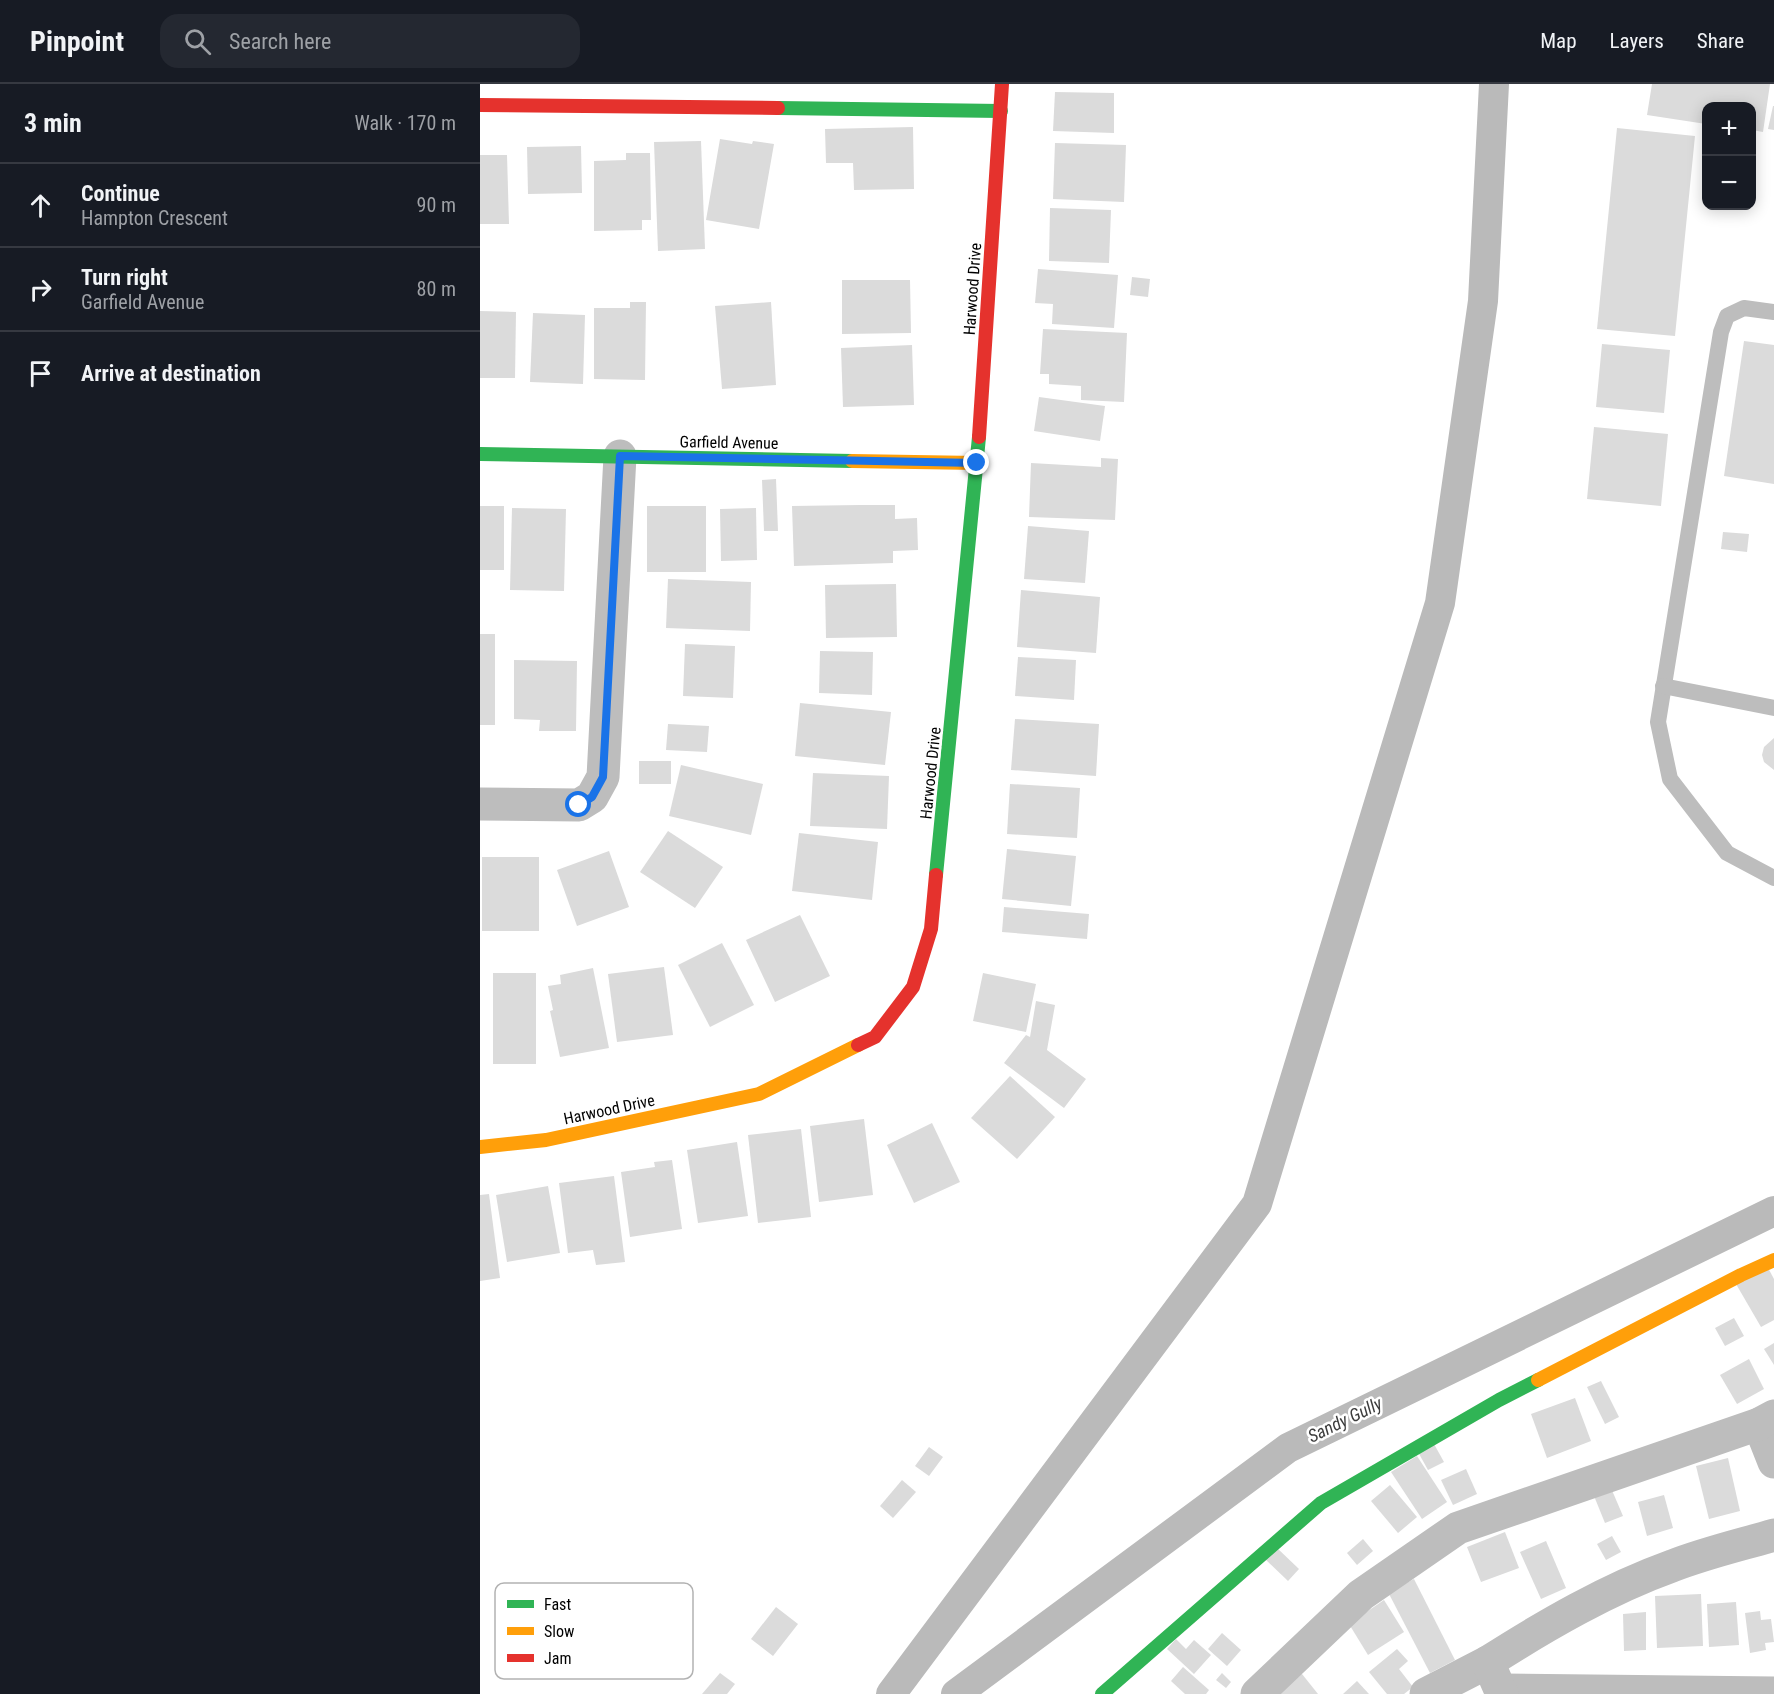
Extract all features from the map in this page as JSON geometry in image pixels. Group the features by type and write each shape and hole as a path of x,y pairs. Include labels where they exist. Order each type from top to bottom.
{"street":[{"name":"Harwood Drive","path":"480,1147 546,1140 759,1094 875,1037 913,987 931,929 977,463 1002,84"},
{"path":"480,105 1000,111"},
{"name":"Garfield Avenue","path":"480,454 977,463"},
{"path":"480,804 579,805 592,797 603,777 620,456"},
{"path":"1102,1694 1321,1503 1499,1400 1774,1260"},
{"path":"1257,1694 1361,1595 1458,1528 1767,1420 1774,1462"},
{"path":"1498,1682 1514,1646 1617,1589 1673,1565 1774,1535"},
{"path":"1426,1694 1498,1682 1774,1693"}],"lane":[{"path":"1774,312 1744,308 1727,316 1721,332 1658,722 1670,779 1727,853 1774,878"},
{"path":"1664,687 1774,708"}],"building":[{"path":"1652,84 1770,84 1763,132 1756,131 1756,102 1702,102 1702,123 1647,115"},
{"path":"1055,92 1114,93 1114,133 1053,131"},
{"path":"1774,106 1774,130 1768,129"},
{"path":"913,127 914,189 854,190 853,163 826,163 825,129"},
{"path":"1617,128 1695,136 1675,336 1597,329"},
{"path":"720,139 752,144 753,141 774,144 759,229 706,220"},
{"path":"701,141 705,249 658,251 654,142"},
{"path":"1055,143 1126,145 1124,202 1053,199"},
{"path":"581,146 582,193 528,194 527,147"},
{"path":"626,153 650,153 651,220 642,220 642,230 594,231 594,161 626,160"},
{"path":"480,155 507,155 509,224 480,224"},
{"path":"1050,208 1111,210 1109,263 1049,261"},
{"path":"1038,269 1118,275 1114,328 1052,324 1053,304 1035,303"},
{"path":"1132,277 1150,279 1148,297 1130,295"},
{"path":"842,280 910,280 911,333 842,334"},
{"path":"630,302 646,302 645,380 594,379 594,308 630,308"},
{"path":"771,302 776,385 722,389 715,306"},
{"path":"480,311 516,312 515,378 480,378"},
{"path":"533,313 585,315 583,384 530,382"},
{"path":"1043,329 1127,333 1124,402 1081,400 1081,386 1049,384 1049,374 1040,374"},
{"path":"1744,341 1774,345 1774,484 1724,476"},
{"path":"1602,344 1670,350 1664,413 1596,407"},
{"path":"912,345 914,405 843,407 841,348"},
{"path":"1039,397 1105,406 1100,441 1034,431"},
{"path":"1594,427 1668,434 1661,506 1587,499"},
{"path":"1101,458 1118,459 1115,520 1029,517 1031,463 1101,467"},
{"path":"776,479 778,531 764,531 762,480"},
{"path":"895,505 895,519 917,518 918,550 893,551 893,563 794,566 792,506"},
{"path":"480,506 504,506 504,570 480,570"},
{"path":"647,506 706,506 706,572 647,572"},
{"path":"512,508 566,509 564,591 510,590"},
{"path":"756,508 757,560 721,561 720,509"},
{"path":"1028,526 1089,531 1085,583 1024,579"},
{"path":"1723,532 1749,534 1747,552 1721,549"},
{"path":"668,579 751,582 750,631 666,628"},
{"path":"896,584 897,637 826,638 825,585"},
{"path":"1021,590 1100,597 1096,653 1017,647"},
{"path":"480,634 495,634 495,725 480,725"},
{"path":"685,644 735,646 733,698 683,696"},
{"path":"820,651 873,652 872,695 819,693"},
{"path":"1018,657 1076,660 1074,700 1015,696"},
{"path":"514,660 577,661 576,731 539,731 540,720 514,719"},
{"path":"800,703 891,712 885,765 795,756"},
{"path":"1015,719 1099,724 1096,776 1011,770"},
{"path":"668,724 709,726 707,752 666,750"},
{"path":"1774,738 1774,770 1764,762 1762,755 1764,747"},
{"path":"639,761 671,761 671,784 639,784"},
{"path":"681,765 763,784 751,835 669,816"},
{"path":"813,773 889,776 887,829 810,826"},
{"path":"1010,784 1080,788 1077,838 1007,834"},
{"path":"668,831 723,867 695,908 640,872"},
{"path":"799,833 878,842 872,900 792,891"},
{"path":"1007,849 1076,856 1071,906 1002,899"},
{"path":"609,851 629,907 577,926 557,870"},
{"path":"482,857 539,857 539,931 482,931"},
{"path":"1004,907 1089,914 1087,939 1002,932"},
{"path":"800,915 830,976 775,1002 746,940"},
{"path":"722,943 754,1005 710,1027 678,965"},
{"path":"664,967 673,1035 617,1042 608,974"},
{"path":"593,968 609,1048 560,1057 550,1011 553,1010 548,986 561,984 560,975"},
{"path":"493,973 536,973 536,1064 493,1064"},
{"path":"983,973 1036,984 1026,1032 973,1021"},
{"path":"1036,1001 1055,1005 1047,1050 1086,1079 1064,1108 1004,1063 1026,1035 1030,1037"},
{"path":"1010,1076 1055,1117 1017,1159 971,1118"},
{"path":"864,1119 873,1195 819,1202 810,1126"},
{"path":"932,1123 960,1182 914,1203 887,1145"},
{"path":"801,1129 811,1217 758,1223 748,1135"},
{"path":"737,1142 748,1216 698,1223 687,1150"},
{"path":"672,1160 682,1229 630,1237 621,1172 655,1167 654,1162"},
{"path":"614,1176 625,1262 596,1265 593,1250 568,1253 559,1183"},
{"path":"548,1186 560,1253 507,1262 496,1195"},
{"path":"489,1194 500,1278 480,1281 480,1195"},
{"path":"1767,1266 1774,1279 1774,1320 1761,1327 1736,1284"},
{"path":"1734,1318 1744,1336 1725,1346 1715,1328"},
{"path":"1774,1343 1774,1365 1764,1349"},
{"path":"1749,1359 1764,1389 1737,1404 1720,1375"},
{"path":"1601,1381 1619,1417 1605,1424 1587,1387"},
{"path":"1575,1398 1591,1441 1547,1458 1531,1414"},
{"path":"1434,1444 1444,1462 1428,1470 1418,1452"},
{"path":"929,1447 943,1457 929,1476 915,1466"},
{"path":"1417,1456 1447,1502 1422,1519 1391,1472"},
{"path":"1728,1458 1740,1511 1709,1519 1696,1466"},
{"path":"1466,1469 1477,1494 1453,1505 1441,1480"},
{"path":"902,1480 916,1492 893,1518 880,1506"},
{"path":"1390,1485 1417,1517 1398,1533 1371,1501"},
{"path":"1611,1488 1623,1516 1605,1523 1594,1496"},
{"path":"1664,1495 1673,1528 1647,1536 1638,1502"},
{"path":"1505,1532 1519,1568 1481,1582 1467,1547"},
{"path":"1612,1536 1621,1552 1606,1560 1597,1544"},
{"path":"1363,1539 1373,1551 1357,1565 1347,1553"},
{"path":"1546,1541 1566,1588 1541,1599 1520,1552"},
{"path":"1276,1547 1299,1569 1288,1581 1265,1559"},
{"path":"1414,1579 1455,1660 1430,1673 1388,1592"},
{"path":"1701,1594 1703,1646 1657,1648 1655,1596"},
{"path":"1384,1600 1404,1632 1368,1655 1349,1624"},
{"path":"1736,1602 1739,1645 1709,1647 1707,1604"},
{"path":"776,1607 798,1624 773,1656 751,1639"},
{"path":"1760,1611 1761,1620 1771,1619 1774,1642 1765,1643 1766,1650 1750,1653 1745,1613"},
{"path":"1646,1612 1646,1650 1624,1651 1623,1614"},
{"path":"1222,1633 1241,1650 1227,1666 1208,1649"},
{"path":"1176,1639 1186,1649 1194,1640 1211,1655 1194,1674 1167,1649"},
{"path":"1397,1649 1408,1661 1399,1669 1413,1687 1404,1694 1387,1694 1369,1672"},
{"path":"1183,1667 1209,1690 1206,1694 1185,1694 1171,1681"},
{"path":"1298,1669 1318,1694 1273,1694"},
{"path":"720,1673 735,1684 727,1694 702,1694"},
{"path":"1222,1673 1231,1682 1226,1688 1216,1680"},
{"path":"1357,1681 1369,1694 1343,1694"}],"waterway":[{"path":"891,1694 1257,1204 1440,603 1483,301 1494,84"},
{"name":"Sandy Gully","path":"956,1694 1288,1448 1774,1211"}],"traffic: fast":[{"path":"778,108 1001,111"},
{"path":"936,875 979,437"},
{"path":"480,454 852,461"},
{"path":"1102,1694 1321,1503 1499,1400 1538,1380"}],"traffic: slow":[{"path":"852,461 977,463"},
{"path":"480,1147 546,1140 759,1094 858,1045"},
{"path":"1538,1380 1774,1260"}],"traffic: jam":[{"path":"979,437 1002,84"},
{"path":"480,105 778,108"},
{"path":"858,1045 875,1037 913,987 931,929 936,875"}],"route":[{"path":"579,805 592,797 603,777 620,456 977,463"}]}
